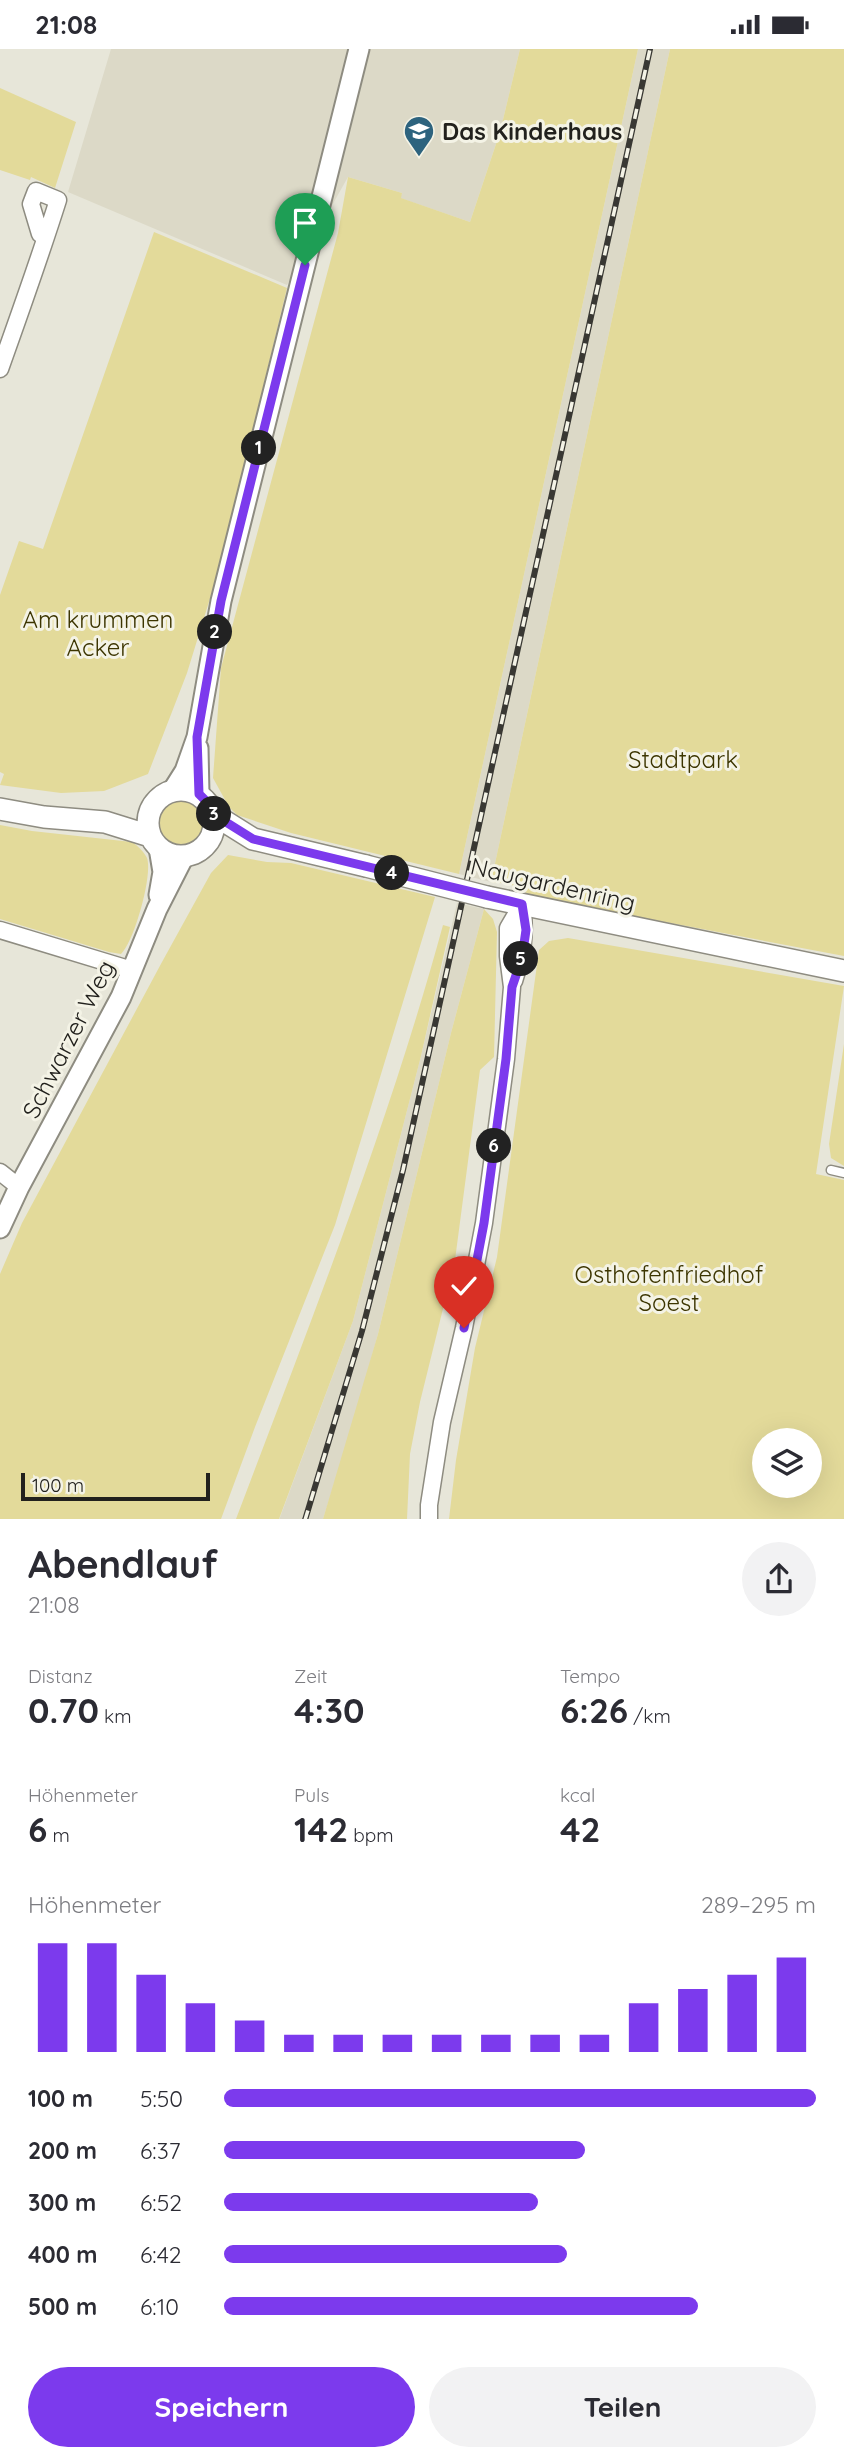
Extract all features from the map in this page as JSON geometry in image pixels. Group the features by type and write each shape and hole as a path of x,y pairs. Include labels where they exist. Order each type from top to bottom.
{"main road":[{"path":"0,809 44,817 105,821 154,842 170,855 184,856 194,854 210,840 214,827 213,814 208,803 199,794 187,790 173,790 161,796 151,807 147,821 154,842"},
{"path":"105,821 151,807"},
{"name":"Naugardenring","path":"213,814 253,839 487,897 844,971"},
{"name":"Naugardenring","path":"210,840 253,839"}],"street":[{"path":"173,790 185,771 197,737 221,601 359,49"},
{"path":"0,369 46,237"},
{"path":"197,737 199,794"},
{"name":"Schwarzer Weg","path":"154,842 163,872 157,909"},
{"name":"Schwarzer Weg","path":"0,1228 19,1187 110,1018 157,909 184,856"},
{"path":"429,1519 442,1422 464,1328 484,1223 506,1059 512,987 508,928 522,904"},
{"path":"0,930 132,970"},
{"path":"0,1172 19,1187"}],"lane":[{"path":"831,1170 844,1173"}],"shaded area":[{"path":"111,49 520,49 500,132 470,222 400,198 402,193 348,177 287,285 68,192"},
{"path":"638,49 670,49 491,882 459,874"},
{"path":"457,903 484,909 378,1334 323,1519 279,1519 353,1321"}],"green space":[{"path":"520,49 638,49 459,874 291,833 237,815 229,807 213,778 221,668 338,233 348,177 402,193 401,198 470,222 500,132"},
{"name":"Stadtpark","path":"670,49 844,49 844,956 534,897 510,884 491,882"},
{"path":"0,88 76,122 55,188 31,177 30,180 0,170"},
{"name":"Am krummen Acker","path":"154,232 287,288 220,566 187,673 148,774 104,791 61,793 0,785 4,774 0,772 0,595 19,541 43,549"},
{"path":"182,796 201,804 209,823 201,842 182,850 163,842 155,823 163,804"},
{"path":"0,825 132,842 141,849 147,858 148,867 145,893 137,923 121,954 0,919"},
{"path":"228,855 291,863 435,897 335,1225 221,1519 0,1519 0,1274 22,1223 162,962 211,873"},
{"path":"484,909 493,919 497,932 494,1057 480,1070 455,1260 410,1454 407,1519 323,1519 378,1334"},
{"path":"443,925 450,927 421,1056 353,1321 279,1519 236,1519 373,1150"},
{"name":"Osthofenfriedhof Soest","path":"568,938 844,986 816,1174 844,1180 844,1519 449,1519 475,1348 497,1257 539,950 549,941"},
{"path":"844,1044 844,1166 831,1158 829,1144"}],"railway":[{"path":"305,1519 362,1331 403,1170 650,49"}],"place":[{"name":"Das Kinderhaus","path":"419,158"}],"route":[{"path":"305,265 221,601 197,737 199,794 208,803 213,814 253,839 522,904 526,930 522,958 512,987 510,1026 484,1223 464,1328"}]}
